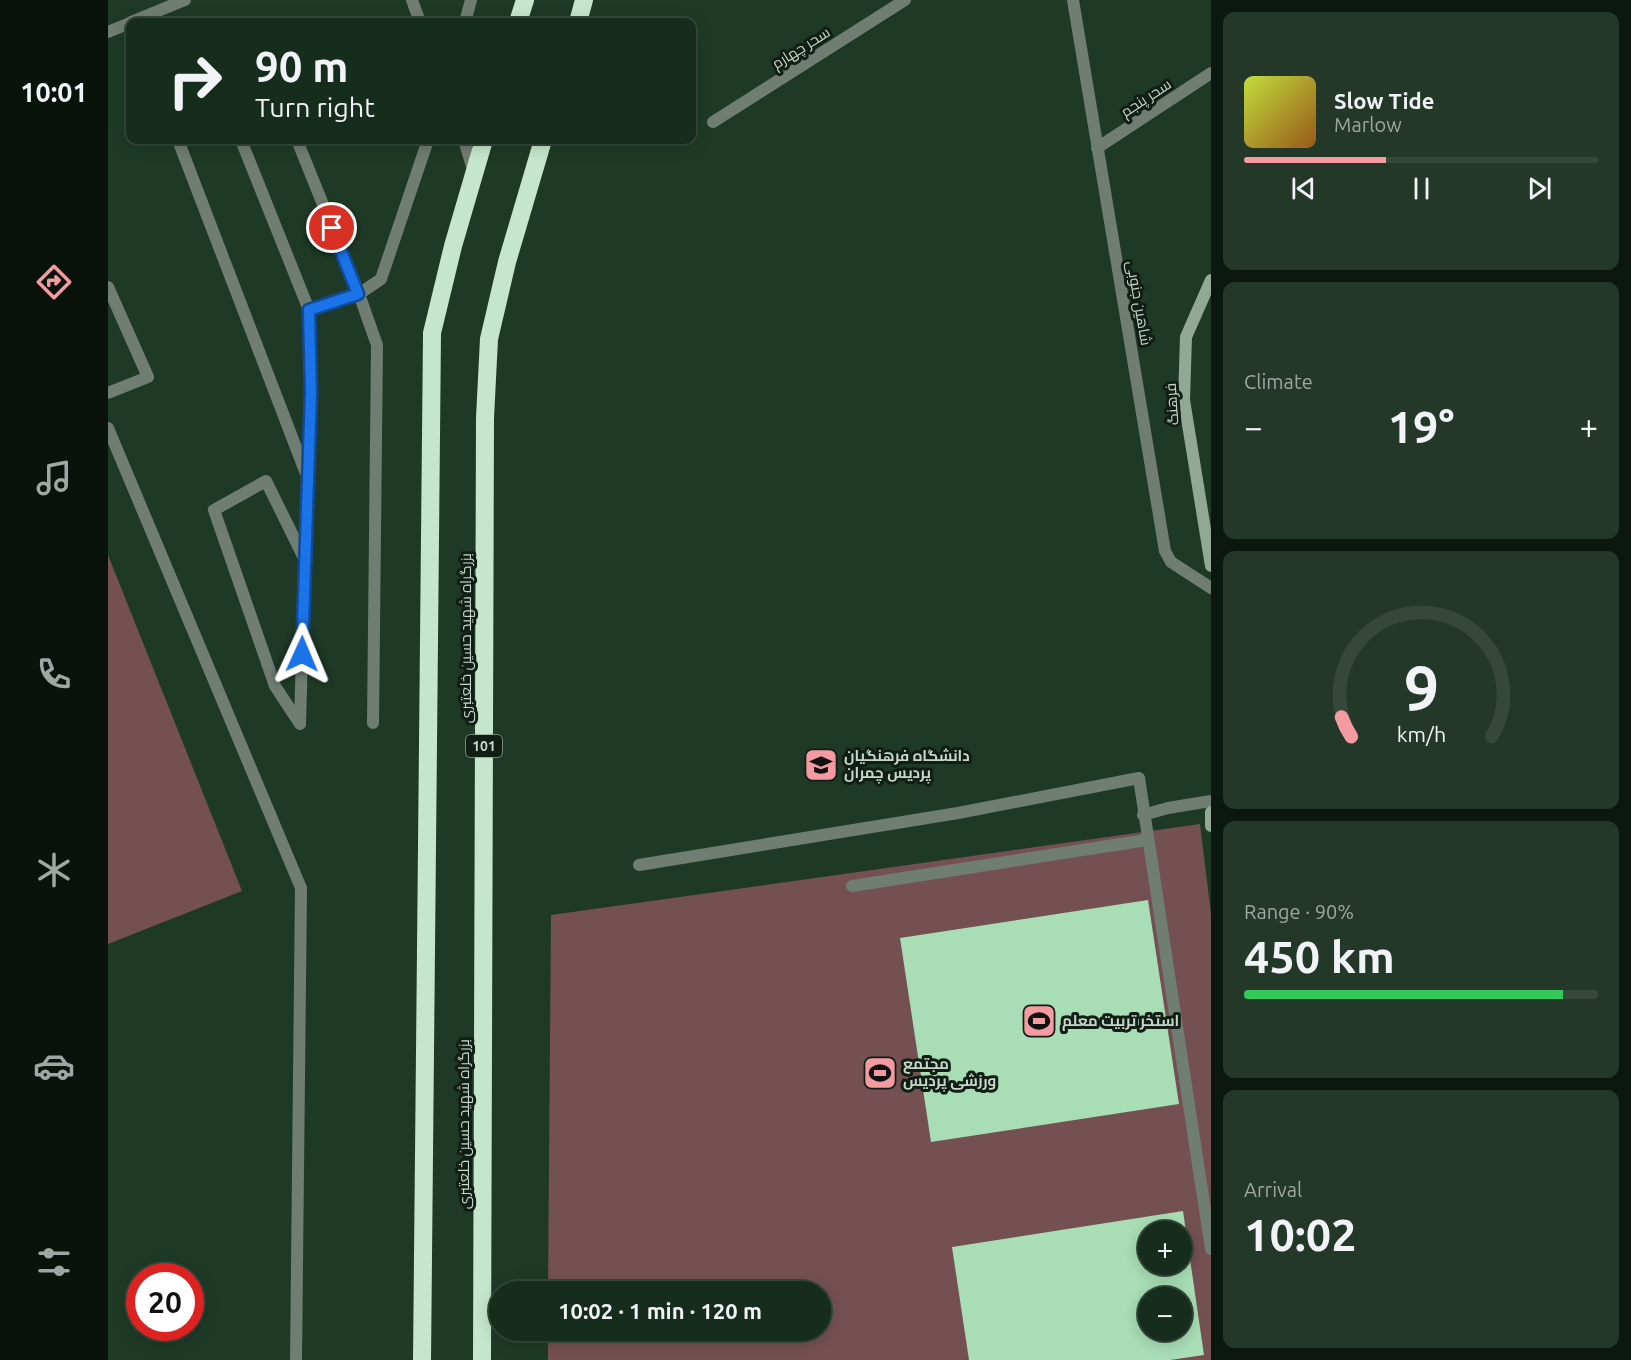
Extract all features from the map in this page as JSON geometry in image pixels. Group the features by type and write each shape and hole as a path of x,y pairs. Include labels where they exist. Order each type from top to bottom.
{"highway":[{"path":"519,18 525,0"},
{"path":"579,18 584,0"},
{"path":"422,1360 432,333 453,246 483,144"},
{"name":"بزرگراه شهید حسین خلعتبری","path":"482,1360 484,418 489,339 507,262 542,144"}],"main road":[{"name":"فرهنگ","path":"1211,280 1186,336 1184,400 1211,566"},
{"path":"1211,812 1211,826"}],"street":[{"path":"143,18 185,0"},
{"path":"412,0 419,18"},
{"path":"466,18 471,0"},
{"name":"سحر چهارم","path":"713,122 905,0"},
{"name":"شاهین جنوبی","path":"1073,0 1165,551 1171,562 1211,588"},
{"path":"108,32 126,25"},
{"name":"سحر پنجم","path":"1097,148 1211,73"},
{"path":"180,144 307,475"},
{"path":"244,144 309,310 311,393 300,724 275,686 214,510 266,481 305,560"},
{"path":"299,144 377,345 373,723"},
{"path":"309,310 358,294 381,279 427,144"},
{"path":"465,144 474,173"},
{"path":"108,287 148,377 108,393"},
{"path":"108,428 301,888 296,1360"},
{"path":"639,865 958,813 1139,778 1211,1249"},
{"path":"1143,815 1168,808 1211,801"},
{"path":"852,886 1147,840"}],"shaded area":[{"path":"108,555 242,891 108,944"},
{"name":"مجتمع ورزشی پردیس","path":"1200,824 1211,914 1211,1360 548,1360 548,1341 831,1341 831,1281 548,1281 551,915"}],"building":[{"name":"استخر تربیت معلم","path":"1148,900 1179,1104 931,1142 900,938"},
{"path":"1183,1211 1184,1221 1138,1221 1138,1275 1192,1275 1192,1273 1204,1355 1170,1360 969,1360 952,1247"}],"place":[{"name":"دانشگاه فرهنگیان پردیس چمران","path":"821,765"},
{"name":"استخر تربیت معلم","path":"1039,1021"},
{"name":"مجتمع ورزشی پردیس","path":"880,1073"}],"route":[{"path":"302,654 311,393 309,310 358,294 332,228"}]}
